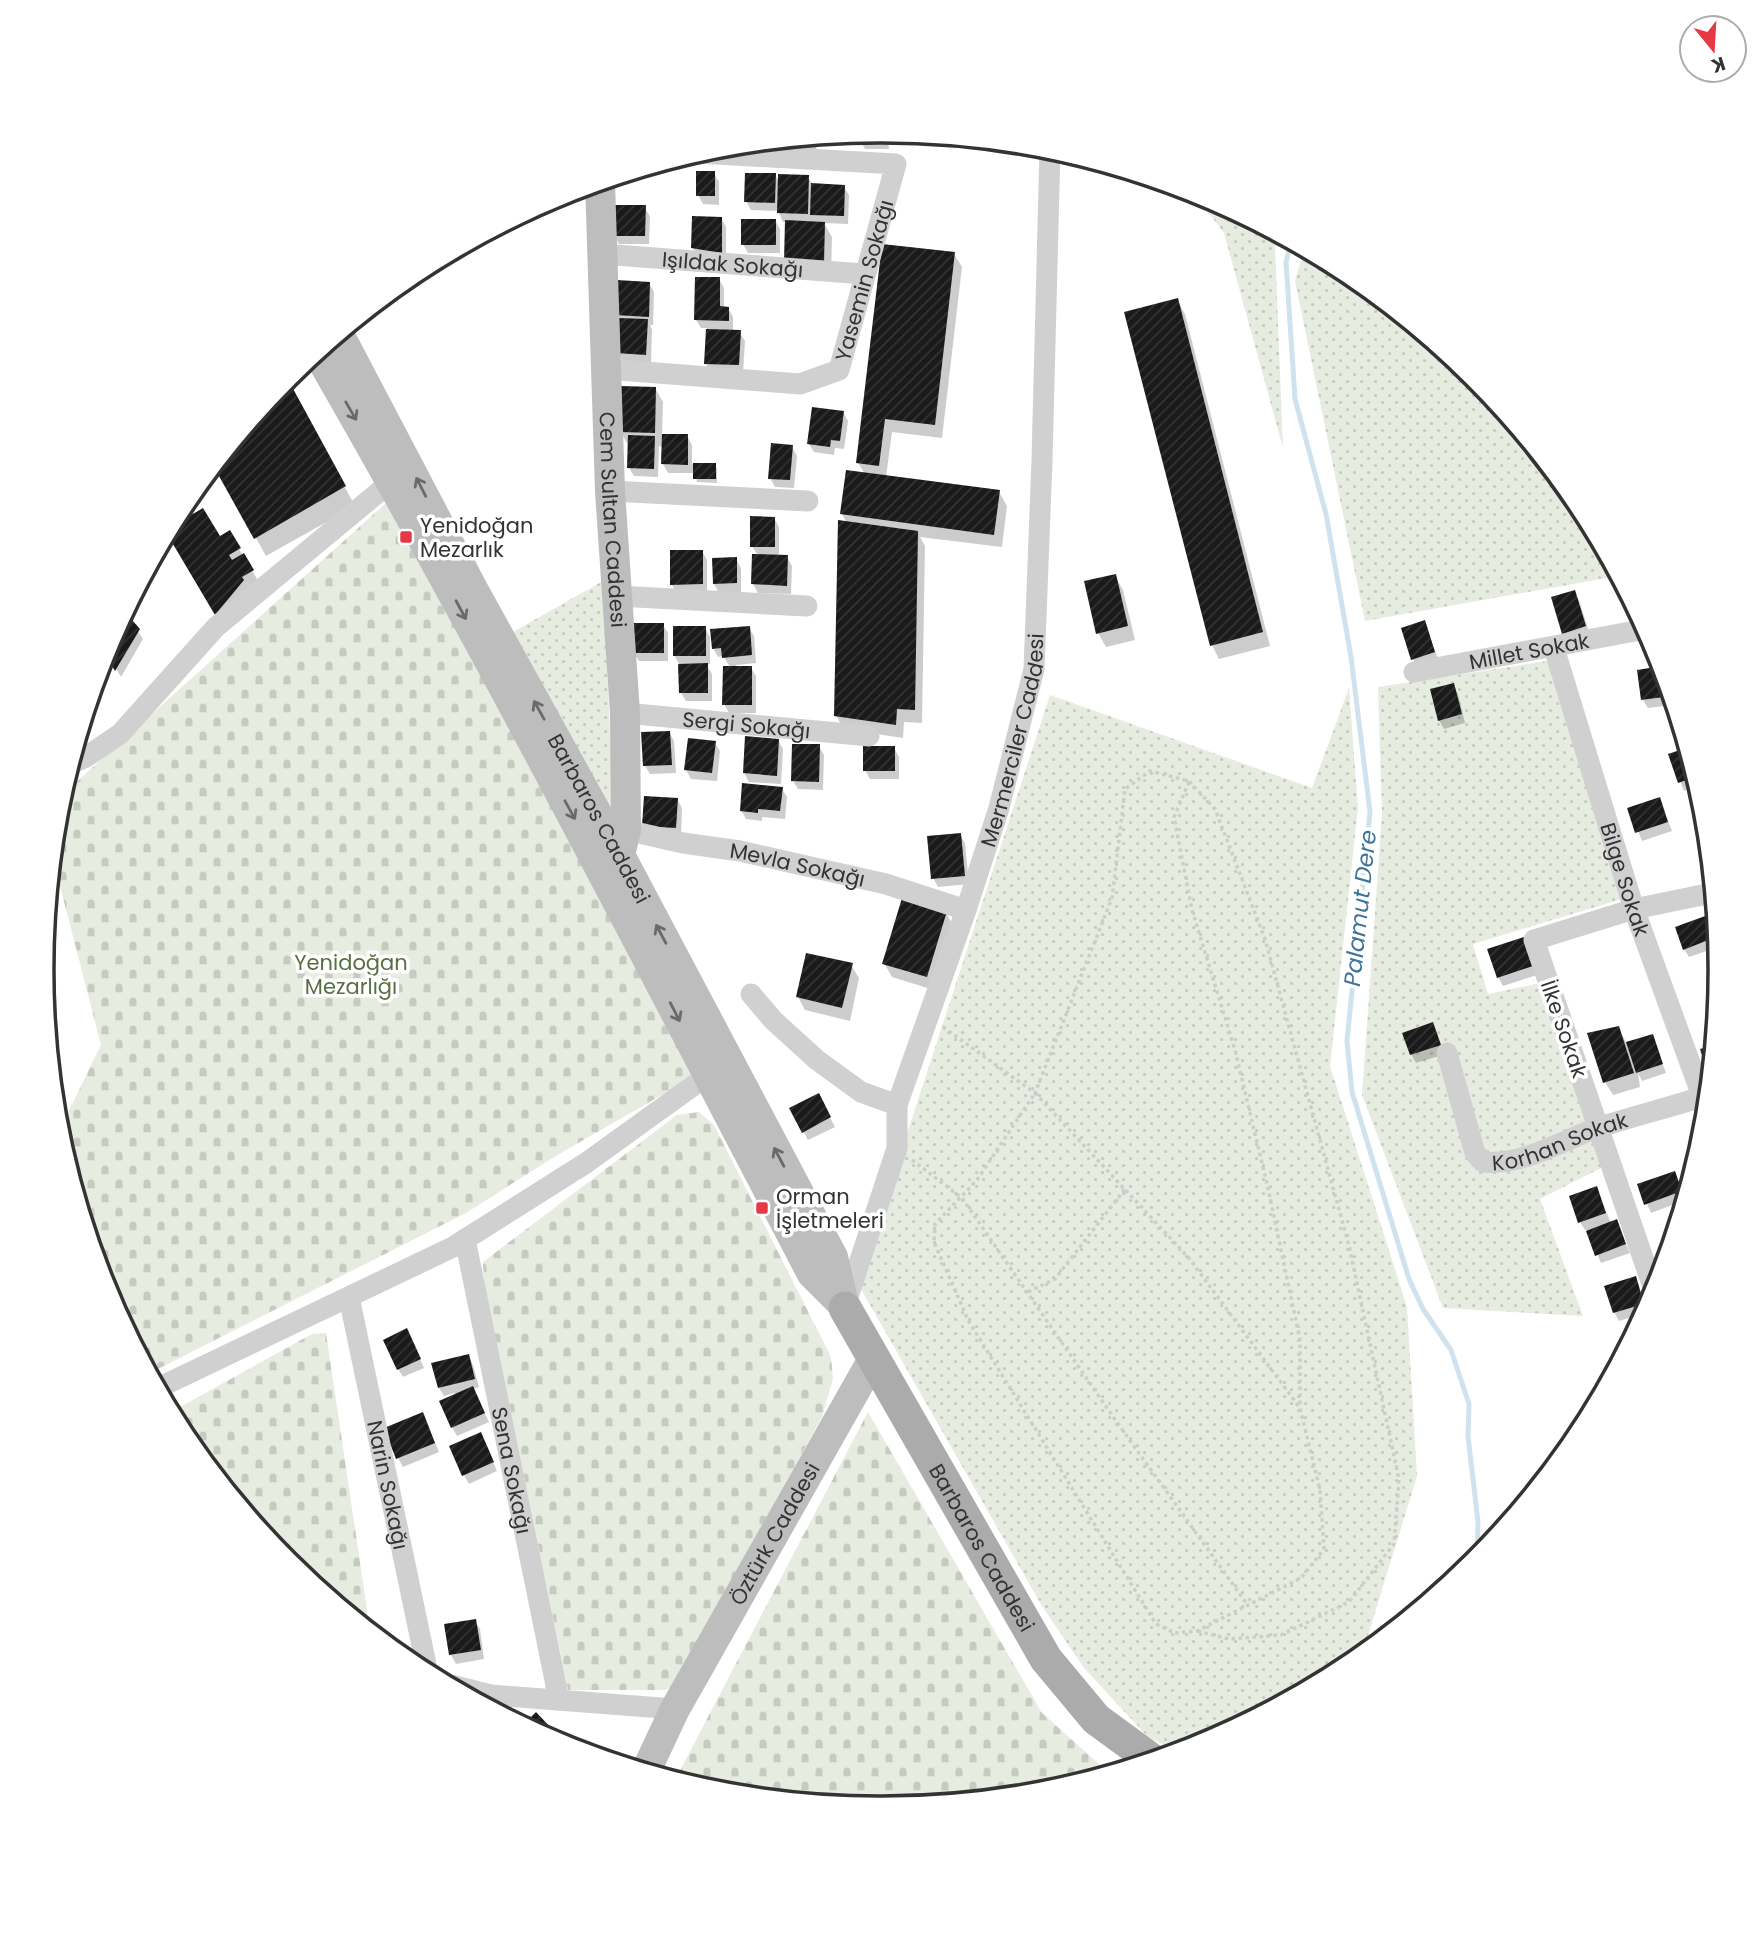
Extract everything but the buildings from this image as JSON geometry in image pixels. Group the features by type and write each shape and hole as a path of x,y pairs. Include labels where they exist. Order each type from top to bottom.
{"main road":[{"name":"Cem Sultan Caddesi","path":"600,193 610,491 625,713 615,850"},
{"name":"Barbaros Caddesi","path":"344,342 474,591 615,850 812,1274 845,1308 1046,1659 1096,1718 1143,1753"},
{"name":"Barbaros Caddesi","path":"322,361 391,481 615,850"},
{"name":"Öztürk Caddesi","path":"650,1763 675,1709 873,1359"}],"street":[{"name":"Yasemin Sokağı","path":"606,369 800,384 839,370 895,164 741,155"},
{"name":"Mermerciler Caddesi","path":"845,1308 897,1148 897,1105 999,808 1034,669 1050,161"},
{"name":"Işıldak Sokağı","path":"602,254 864,274"},
{"path":"81,759 120,734 216,627 391,481"},
{"path":"610,491 807,501"},
{"path":"617,596 807,606"},
{"name":"Millet Sokak","path":"1413,671 1554,648 1635,631"},
{"name":"Bilge Sokak","path":"1554,648 1634,909 1700,1085"},
{"name":"Sergi Sokağı","path":"625,713 869,736"},
{"name":"Mevla Sokağı","path":"615,850 683,843 740,851 886,884 966,910"},
{"name":"İlke Sokak","path":"1649,1276 1534,940 1634,909 1704,895"},
{"path":"751,994 773,1020 817,1060 861,1092 897,1105"},
{"name":"Korhan Sokak","path":"1447,1053 1475,1153 1483,1163 1496,1164 1525,1157 1597,1128 1697,1101"},
{"path":"166,1384 465,1239 586,1163 720,1072"},
{"name":"Sena Sokağı","path":"465,1239 559,1700"},
{"name":"Narin Sokağı","path":"349,1297 425,1659"},
{"path":"482,1693 675,1709"}],"path":[{"path":"1150,771 1189,782 1215,808 1265,939 1349,1247 1399,1479 1394,1544 1349,1602 1281,1635 1229,1639 1197,1631 1175,1633 1156,1623 968,1320 934,1242 935,1224 977,1180 1035,1093 1112,898 1125,789 1150,771"},
{"path":"1189,782 1174,817 1192,910 1236,1050 1300,1340 1300,1408 1320,1490 1324,1549 1301,1578 1197,1631"},
{"path":"928,1015 1035,1093 1188,1257 1300,1408"},
{"path":"897,1148 962,1198 1248,1605"},
{"path":"1028,1292 1055,1279 1125,1189"}],"green space":[{"path":"1207,210 1276,244 1283,448 1224,233"},
{"path":"1301,258 1384,314 1466,385 1503,424 1537,466 1568,510 1608,578 1365,621 1295,281"},
{"name":"Yenidoğan Mezarlığı","path":"386,503 700,1073 554,1157 466,1213 158,1369 117,1286 98,1235 82,1183 67,1114 101,1045 59,883 76,783"},
{"path":"603,581 614,817 513,632"},
{"path":"1553,660 1625,898 1473,944 1488,994 1540,983 1605,1166 1540,1199 1583,1316 1443,1308 1362,1095 1382,814 1378,687"},
{"path":"1349,688 1358,808 1330,1066 1407,1307 1417,1476 1368,1637 1340,1657 1247,1711 1165,1745 1147,1736 1084,1668 1042,1606 858,1284 1050,695 1312,788"},
{"path":"699,1112 714,1125 831,1357 833,1379 822,1417 672,1688 568,1690 484,1282 483,1262 677,1115"},
{"path":"326,1333 368,1617 296,1554 259,1515 225,1473 180,1407 312,1334"},
{"path":"868,1412 1042,1713 1101,1766 989,1789 881,1796 773,1789 680,1771"}],"waterway":[{"name":"Palamut Dere","path":"1289,251 1286,262 1295,399 1326,514 1351,657 1370,812 1347,1041 1352,1092 1409,1279 1423,1309 1451,1350 1469,1404 1468,1436 1478,1522 1477,1542"}],"place":[{"name":"Yenidoğan Mezarlık","path":"406,537"},
{"name":"Orman İşletmeleri","path":"762,1208"}]}
